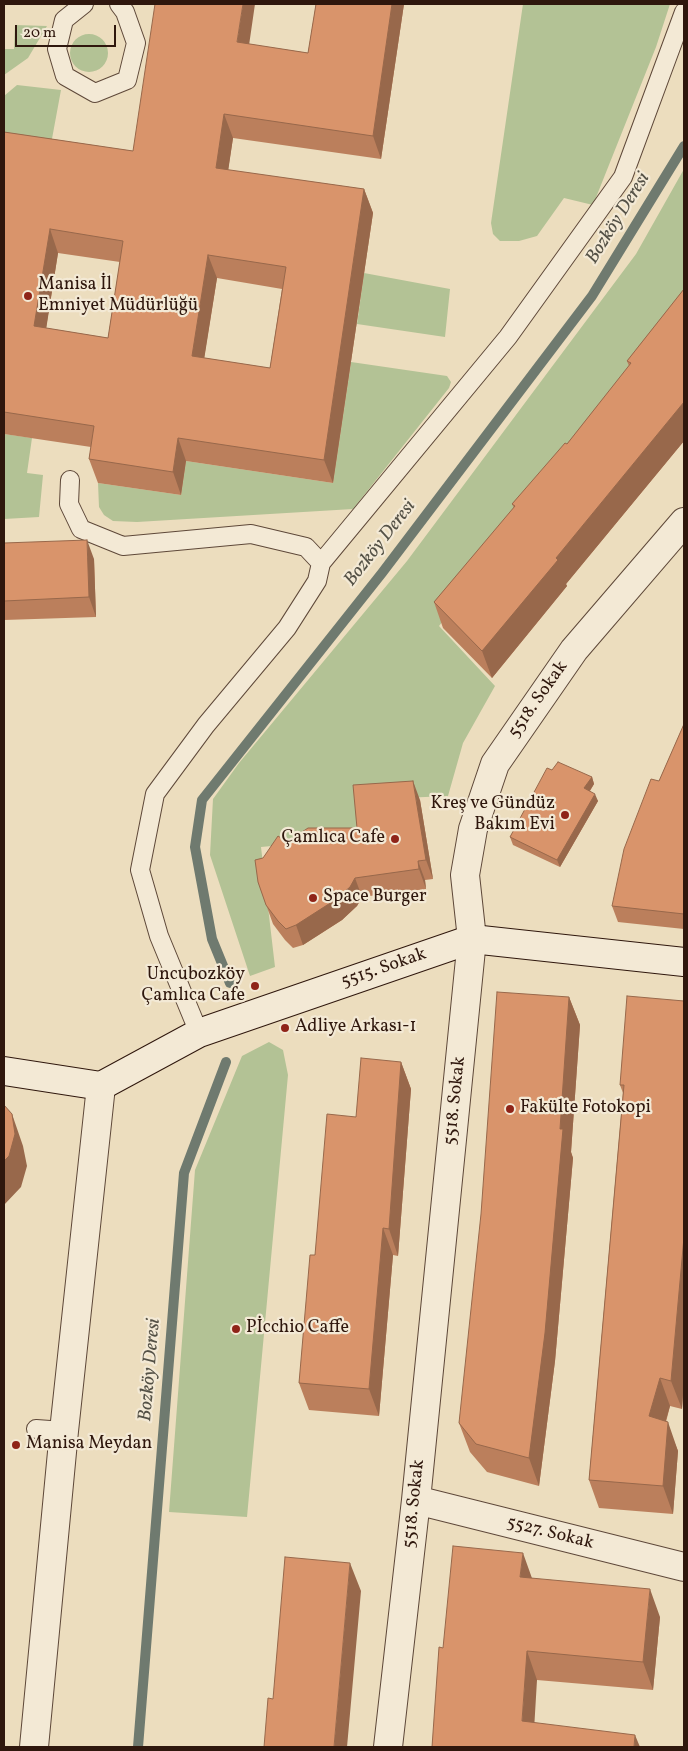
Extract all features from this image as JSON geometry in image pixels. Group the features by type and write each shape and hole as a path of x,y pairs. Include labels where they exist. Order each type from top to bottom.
{"street":[{"name":"5518. Sokak","path":"388,1747 416,1500 472,939 465,875 473,829 495,764 574,650 684,522"},
{"name":"5515. Sokak","path":"101,1086 199,1033 472,939 684,962"},
{"path":"4,1071 101,1086 64,1431 34,1747"},
{"name":"5527. Sokak","path":"416,1500 684,1567"}],"lane":[{"path":"84,4 64,20 57,49 65,76 95,93 127,80 136,42 125,12 119,4"},
{"path":"199,1033 159,936 140,870 156,794 206,725 287,628 317,581 321,563 508,337 623,177 684,12"},
{"path":"70,480 69,504 81,529 123,546 251,534 306,547 321,563"},
{"path":"36,1429 64,1431"}],"green space":[{"path":"523,4 670,4 656,47 593,205 564,198 537,236 519,241 500,241 493,234 491,223"},
{"path":"15,25 47,26 28,58 4,75 4,49 14,49"},
{"path":"89,34 102,40 108,53 102,66 89,72 76,66 70,53 76,40"},
{"path":"17,85 61,90 49,155 4,149 4,96"},
{"path":"684,169 684,316 439,626 495,686 463,743 448,796 357,800 357,838 261,847 275,967 250,976 210,855 213,799 239,763 407,561 636,254"},
{"path":"364,273 450,289 445,337 357,324"},
{"path":"351,362 447,376 451,382 449,388 353,509 137,522 113,521 104,515 99,507 98,483 181,495 186,461 333,483"},
{"path":"4,434 32,438 27,473 43,475 39,517 4,519"},
{"path":"269,1042 283,1050 288,1075 247,1517 169,1512 195,1170 242,1056"}],"building":[{"path":"155,4 243,4 237,42 308,53 316,4 392,4 373,136 224,114 216,168 364,189 324,460 178,438 173,472 89,459 94,426 4,412 4,132 133,151","holes":["50,229 123,241 108,338 34,326","208,255 286,267 270,368 192,356"]},
{"path":"684,289 684,402 556,558 558,560 482,651 434,602 515,506 512,504 565,443 567,444 631,363 627,361"},
{"path":"87,540 89,597 4,601 4,543"},
{"path":"684,724 684,914 612,906 624,849 651,779 659,781"},
{"path":"558,762 592,777 584,788 595,794 557,860 510,837 547,768 552,770"},
{"path":"413,781 426,860 418,861 419,869 355,878 350,887 335,900 296,925 286,929 266,905 258,882 255,860 263,858 278,836 287,842 308,828 357,828 353,785"},
{"path":"497,992 569,997 560,1129 563,1129 545,1333 529,1458 476,1444 459,1423 481,1214"},
{"path":"627,996 684,1001 684,1237 671,1381 660,1378 649,1416 668,1422 663,1486 589,1480 624,1085 620,1085"},
{"path":"361,1058 401,1062 389,1229 383,1228 369,1389 299,1383 310,1255 315,1255 327,1114 356,1117"},
{"path":"4,1105 12,1114 15,1134 9,1156 4,1161"},
{"path":"453,1546 523,1553 520,1577 650,1589 643,1662 527,1651 522,1721 635,1735 634,1747 432,1747 439,1647 443,1648"},
{"path":"285,1557 350,1563 334,1747 264,1747 268,1698 273,1699"}],"waterway":[{"name":"Bozköy Deresi","path":"230,983 212,939 195,847 202,800 382,573 592,296 684,146"},
{"name":"Bozköy Deresi","path":"138,1747 184,1173 226,1062"}],"place":[{"name":"Manisa İl Emniyet Müdürlüğü","path":"28,296"},
{"name":"Kreş ve Gündüz Bakım Evi","path":"565,815"},
{"name":"Çamlıca Cafe","path":"395,839"},
{"name":"Space Burger","path":"313,898"},
{"name":"Uncubozköy Çamlıca Cafe","path":"255,986"},
{"name":"Adliye Arkası-1","path":"285,1028"},
{"name":"Fakülte Fotokopi","path":"510,1109"},
{"name":"Pİcchio Caffe","path":"236,1329"},
{"name":"Manisa Meydan","path":"16,1445"}]}
